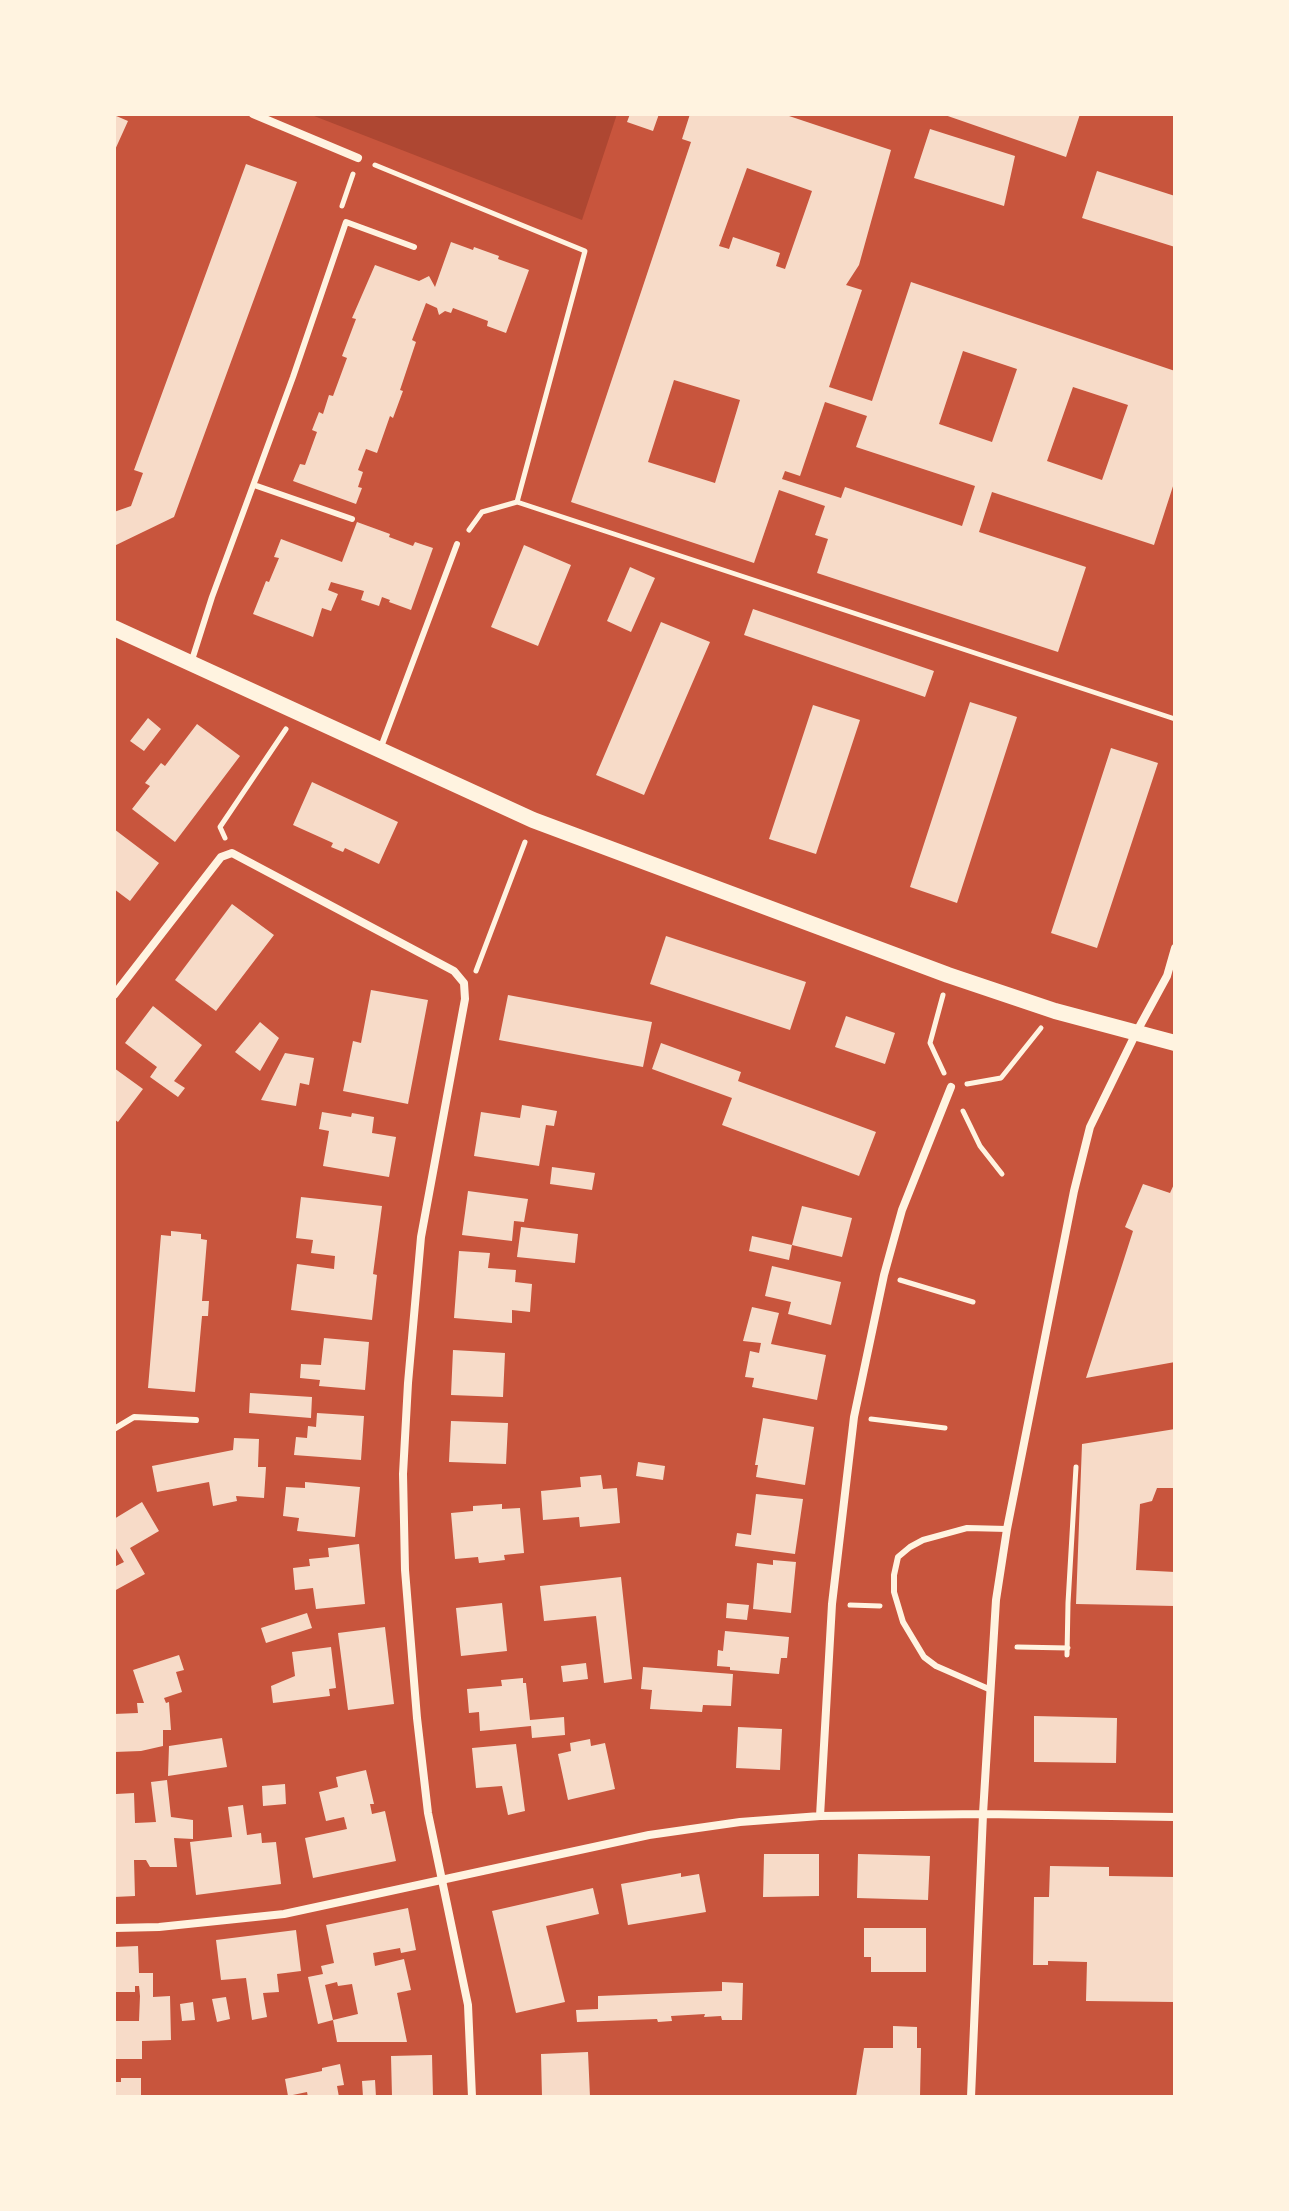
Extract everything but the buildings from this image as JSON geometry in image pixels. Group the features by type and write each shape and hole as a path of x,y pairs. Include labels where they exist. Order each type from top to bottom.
{"main road":[{"path":"114,628 533,820 948,975 1055,1011 1175,1043"}],"street":[{"path":"253,114 358,158"},
{"path":"114,995 221,857 232,853 454,971 464,983 465,999 421,1237 403,1474 405,1570 417,1718 428,1813 468,2005 472,2097"},
{"path":"971,2097 996,1600 1007,1529 1074,1191 1090,1127 1167,976 1175,948"},
{"path":"820,1816 832,1604 854,1417 884,1275 902,1210 951,1087"},
{"path":"114,1928 190,1925 284,1914 649,1835 740,1822 820,1816 983,1814 1175,1817"}],"lane":[{"path":"191,663 346,222 414,247"},
{"path":"254,485 352,519"},
{"path":"380,750 457,544"},
{"path":"114,1429 134,1417 196,1420"},
{"path":"991,1690 936,1666 924,1657 897,1606 894,1575 898,1557 923,1540 967,1528 1007,1529"}],"path":[{"path":"346,222 342,207 358,158 585,251 517,502"},
{"path":"457,544 482,512 517,502 1175,719"},
{"path":"232,853 220,827 297,712"},
{"path":"464,983 478,968 533,820"},
{"path":"948,975 930,1043 980,1146 1002,1174"},
{"path":"951,1087 1001,1078 1055,1011"},
{"path":"884,1275 973,1302"},
{"path":"854,1417 945,1428"},
{"path":"1017,1647 1068,1652 1076,1467"},
{"path":"832,1604 897,1606"}],"shaded area":[{"path":"309,114 617,114 582,220"}]}
